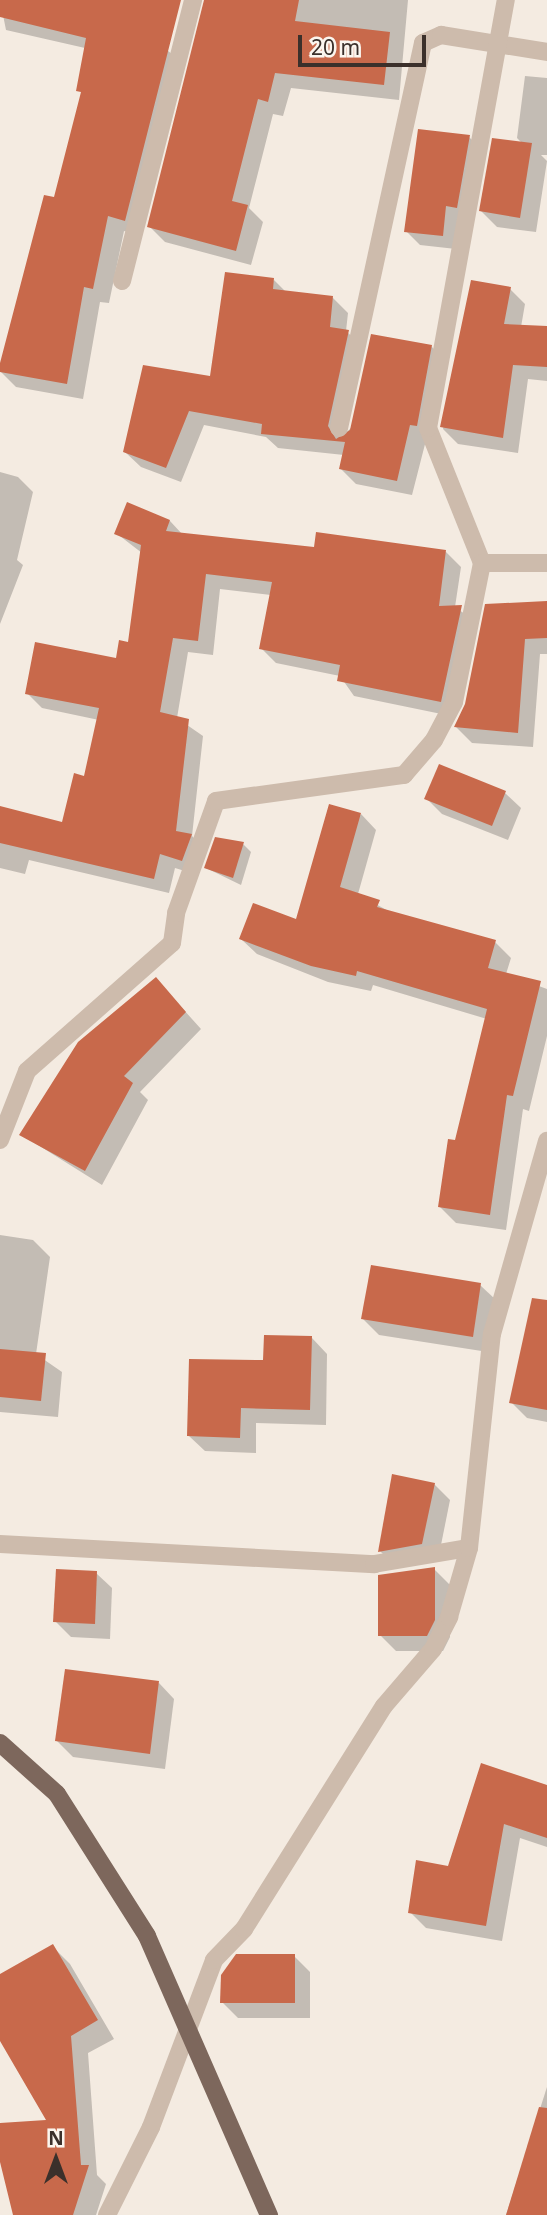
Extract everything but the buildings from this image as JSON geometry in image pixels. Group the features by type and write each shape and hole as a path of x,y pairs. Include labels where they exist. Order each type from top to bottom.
{"main road":[{"path":"0,1742 57,1794 147,1936 269,2215"}],"street":[{"path":"122,281 193,0"},
{"path":"0,1140 27,1071 172,943 176,913 216,801 404,775 434,740 454,702 482,564 428,428 506,0"},
{"path":"339,428 423,43 441,35 499,39 547,52"},
{"path":"482,564 547,563"},
{"path":"107,2215 151,2127 214,1961 244,1929 384,1706 433,1649 469,1548 492,1334 547,1141"},
{"path":"0,1544 374,1564 469,1548"}]}
